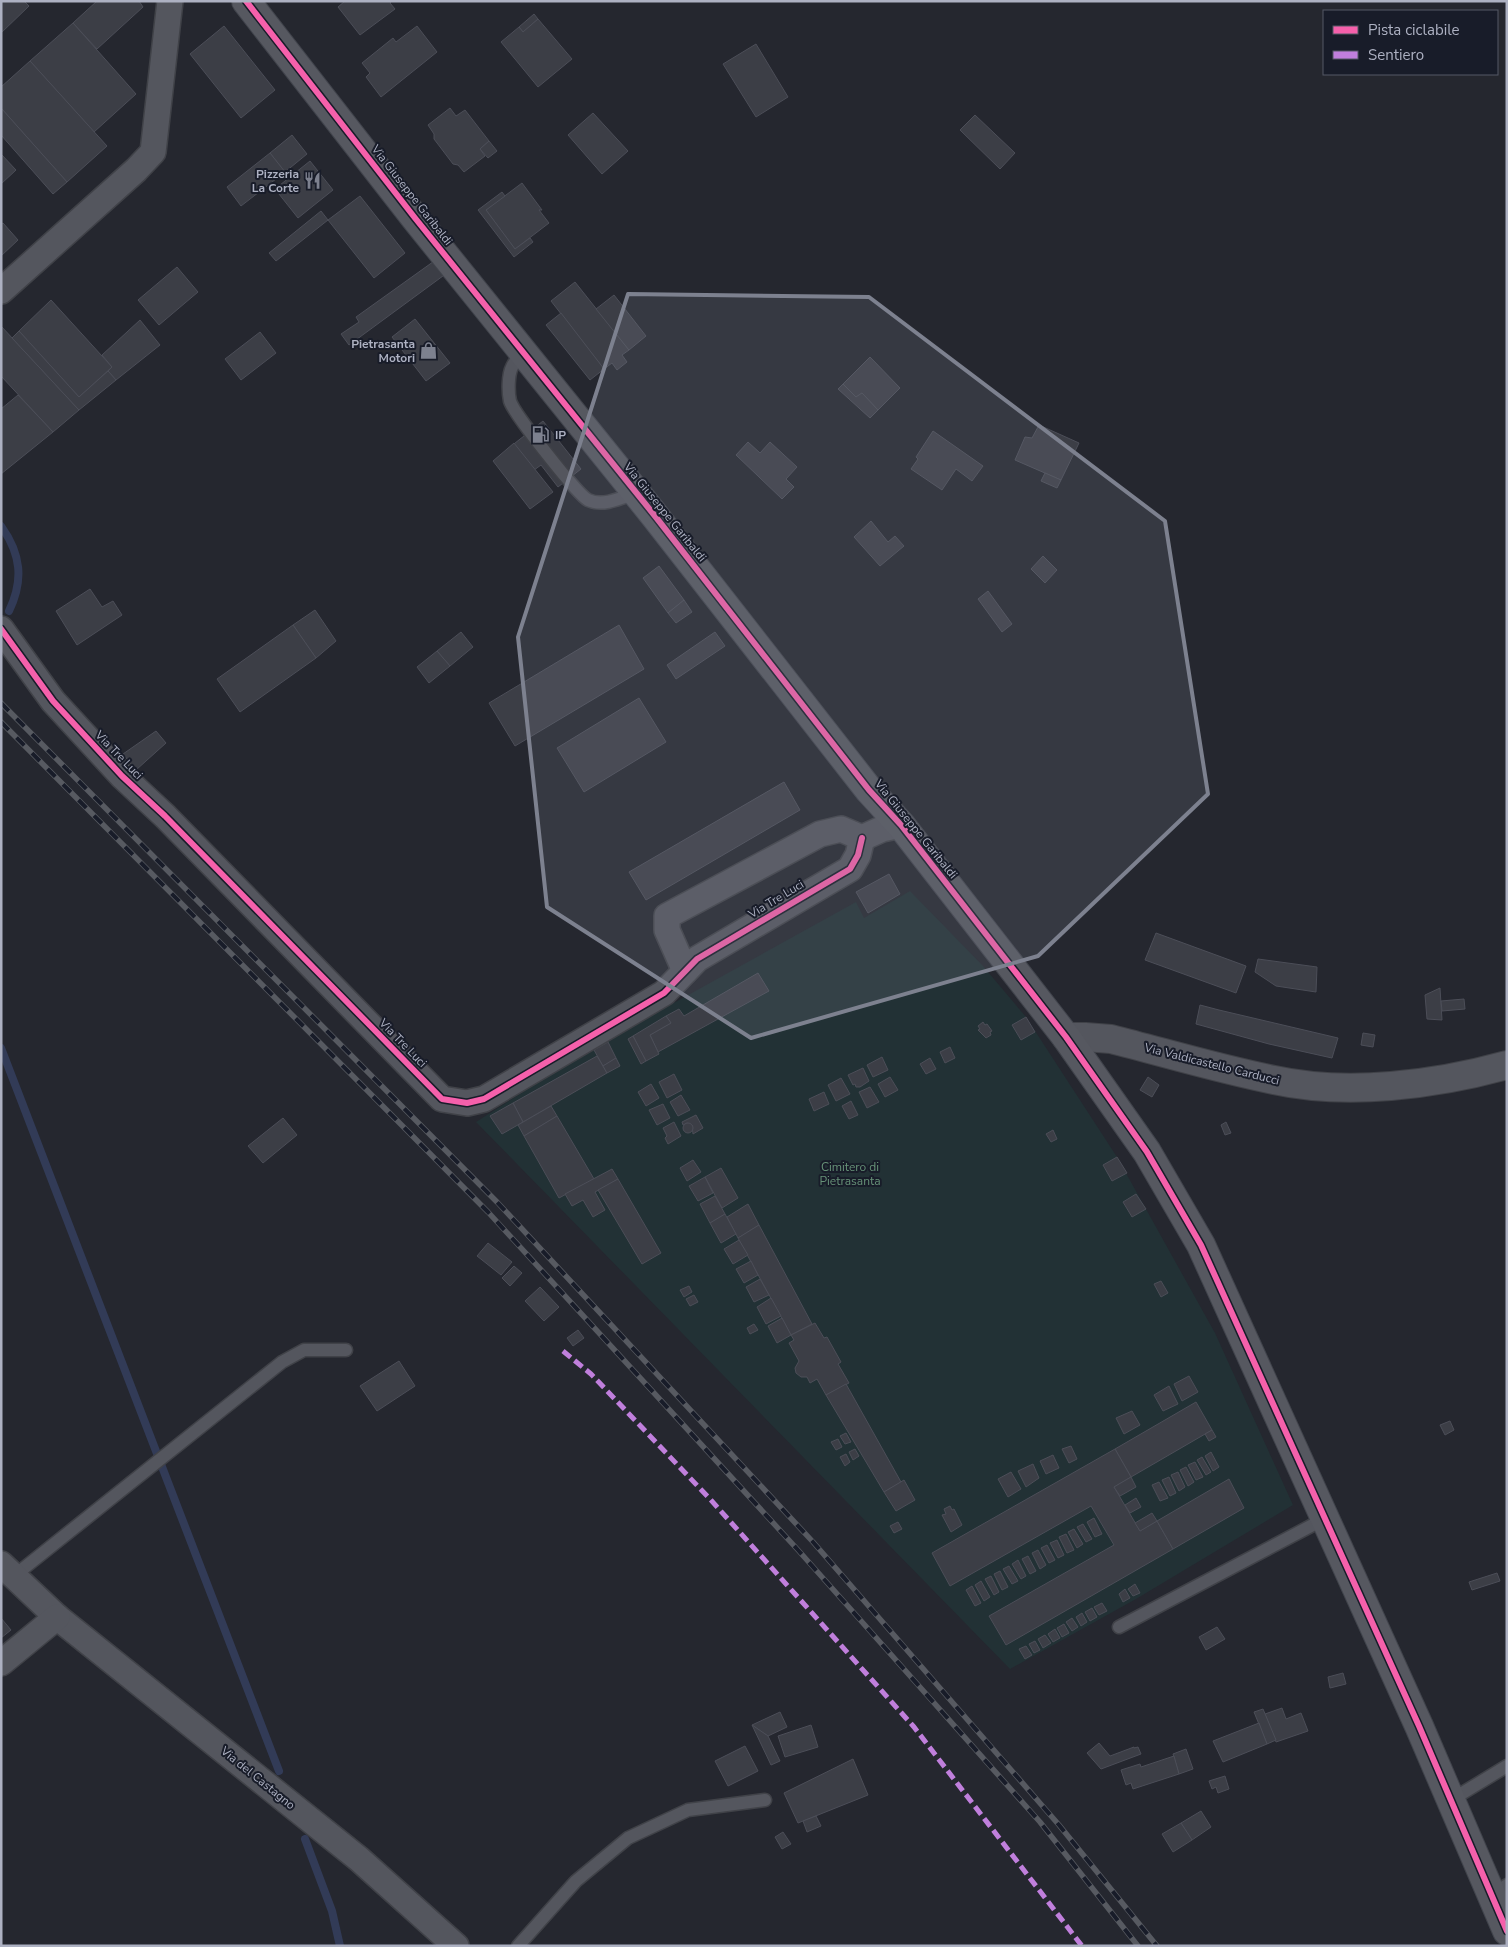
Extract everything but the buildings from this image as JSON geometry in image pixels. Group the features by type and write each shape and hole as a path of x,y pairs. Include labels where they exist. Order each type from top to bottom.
{"main road":[{"name":"Via Giuseppe Garibaldi","path":"246,1 415,218 636,493 869,790 901,825 1066,1037 1147,1152 1201,1245 1326,1518 1451,1800 1499,1890 1507,1931"}],"street":[{"path":"1,291 136,170 153,152 170,1"},
{"name":"Via Tre Luci","path":"1,629 53,700 122,776 165,816 442,1099 467,1103 484,1098 664,993 697,959 850,868 858,855 862,838"},
{"path":"685,970 667,930 667,916 820,834 841,828 862,838 882,828 901,825"},
{"name":"Via Valdicastello Carducci","path":"1066,1037 1112,1040 1275,1081 1330,1087 1434,1082 1507,1065"},
{"name":"Via del Castagno","path":"8,1570 56,1617 359,1859 456,1946"},
{"path":"1,1663 56,1617"}],"lane":[{"path":"523,352 511,368 510,401 517,415 587,500 602,504 636,493"},
{"path":"8,1570 151,1468 282,1362 304,1350 346,1350"},
{"path":"1119,1627 1326,1518"},
{"path":"1451,1800 1507,1766"},
{"path":"518,1946 576,1881 628,1838 688,1810 765,1800"}],"highlighted area":[{"path":"628,294 869,297 1165,521 1208,794 1038,956 751,1038 547,907 518,637"}],"green space":[{"name":"Cimitero di Pietrasanta","path":"910,891 983,966 1026,1017 1117,1157 1215,1333 1293,1505 1136,1599 1010,1669 476,1122 589,1050 856,902 864,918"}],"waterway":[{"path":"1,526 13,547 18,567 17,589 9,611"},
{"path":"1,1048 279,1771"},
{"path":"305,1839 332,1911 340,1946"}],"railway":[{"path":"1,703 497,1202 813,1542 1059,1825 1157,1946"},
{"path":"1,722 488,1212 798,1550 1040,1822 1138,1946"}],"marked path":[{"path":"563,1351 591,1374 710,1499 914,1727 1082,1946"}],"cycle path":[{"path":"246,1 415,218 655,516 869,790 901,825 1066,1037 1147,1152 1201,1245 1419,1726 1507,1931"},
{"path":"1,629 53,701 122,776 165,816 442,1099 467,1103 484,1099 664,993 697,959 850,869 858,855 862,838"}],"place":[{"name":"Pizzeria La Corte","path":"313,181"},
{"name":"Pietrasanta Motori","path":"429,351"},
{"name":"IP","path":"541,435"}]}
